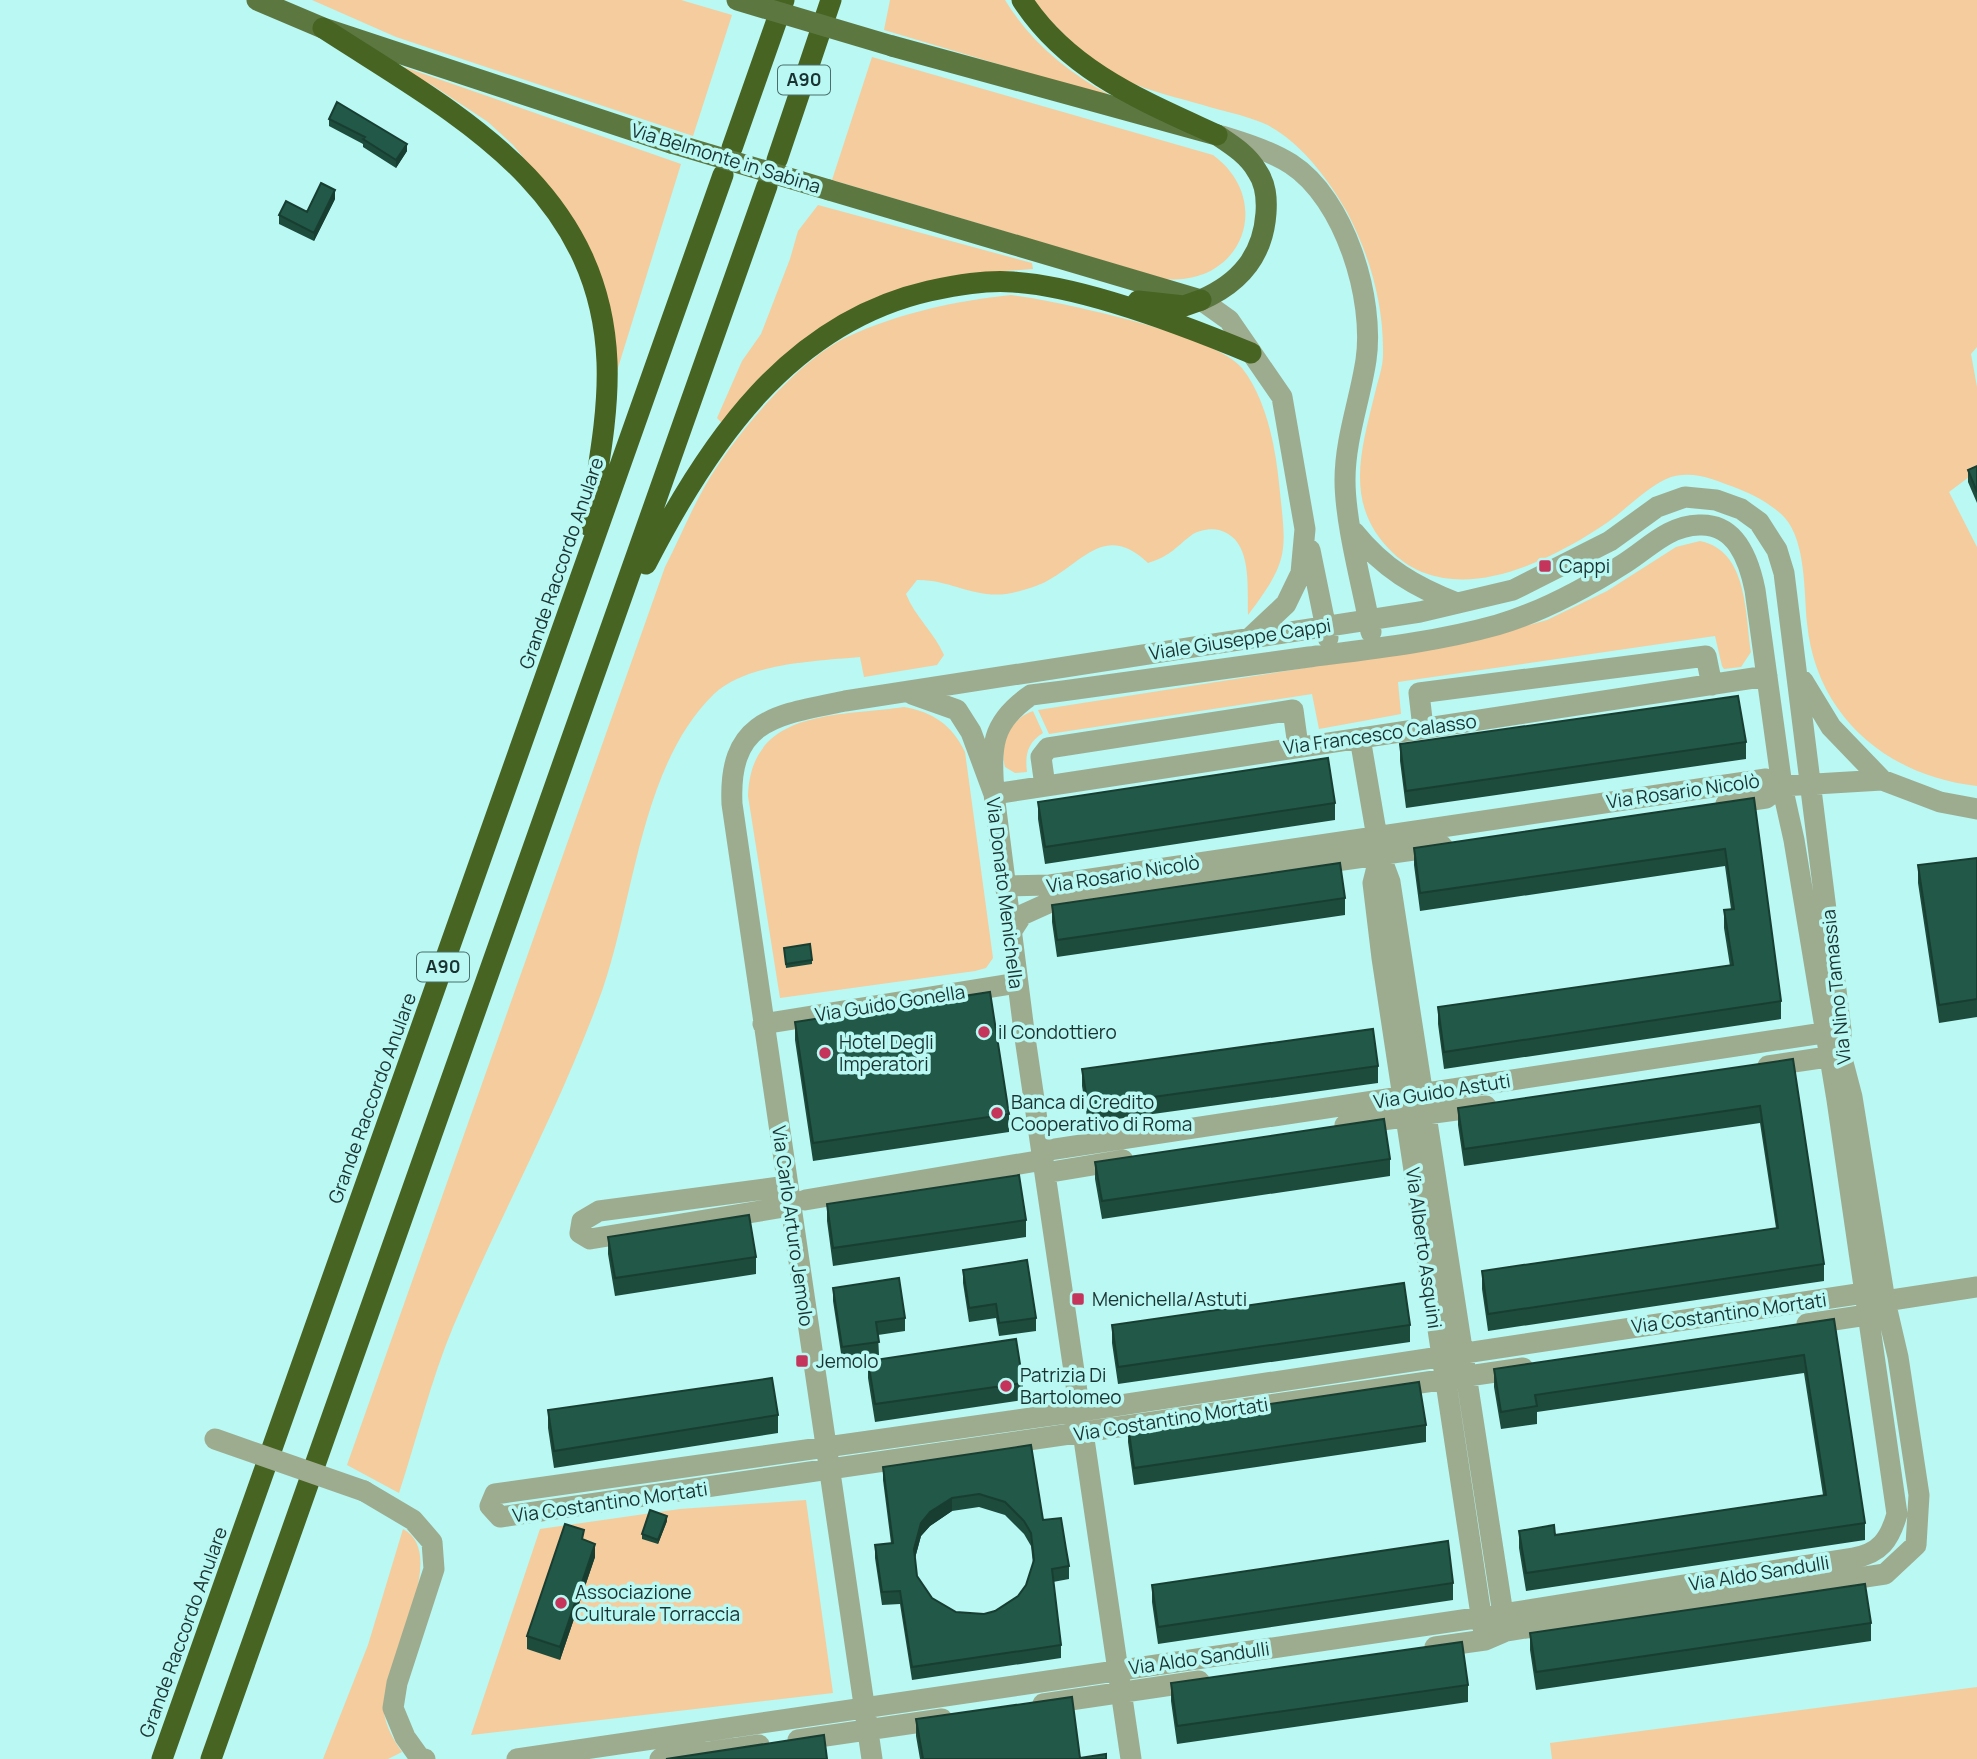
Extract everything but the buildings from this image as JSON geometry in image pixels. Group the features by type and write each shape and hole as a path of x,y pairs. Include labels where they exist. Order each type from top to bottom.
{"highway":[{"name":"A90","path":"732,148 784,0"},
{"name":"A90","path":"776,160 831,0"},
{"path":"1022,0 1041,26 1088,70 1145,102 1217,135"},
{"path":"323,28 466,121 499,147 548,198 578,250 601,320 607,372 599,458 582,575"},
{"name":"Grande Raccordo Anulare","path":"162,1759 723,175"},
{"name":"A90","path":"211,1759 767,186"},
{"path":"608,638 665,526 699,472 768,383 818,339 890,302 968,283 1022,283 1080,295 1168,306 1184,306 1201,300"},
{"path":"1080,295 1203,333 1251,353"}],"main road":[{"name":"Via Belmonte in Sabina","path":"257,0 323,28 671,143 1201,300"},
{"path":"737,0 892,46 1217,135 1247,157 1261,178 1266,195 1265,226 1256,256 1246,269 1235,280 1201,300"}],"street":[{"path":"1217,135 1279,158 1307,178 1336,220 1358,270 1368,316 1368,338 1348,448 1345,481 1375,648"},
{"name":"Via Belmonte in Sabina","path":"1201,300 1222,313 1282,397 1306,529 1301,573 1286,604 1251,637"},
{"name":"Viale Giuseppe Cappi","path":"749,738 765,721 781,714 1369,620 1499,595 1560,569 1610,541 1657,507 1685,497 1716,500"},
{"name":"Via Nino Tamassia","path":"1716,500 1741,509 1759,522 1777,550 1784,573 1811,782 1835,1056 1864,1293 1897,1514 1891,1534 1879,1550"},
{"name":"Viale Giuseppe Cappi","path":"994,794 992,758 998,727 1010,710 1031,695 1430,640 1498,625 1557,602 1626,563 1675,528 1702,524 1725,531"},
{"path":"1306,529 1331,654"},
{"path":"1352,529 1378,559 1396,574 1418,587 1457,603"},
{"name":"Via Nino Tamassia","path":"1725,531 1741,546 1750,566 1782,786 1833,1031"},
{"path":"1423,728 1419,693 1706,656 1712,685"},
{"path":"1796,667 1831,727 1882,780 1940,802 1977,809"},
{"name":"Via Francesco Calasso","path":"994,794 1767,676"},
{"name":"Via Donato Menichella","path":"906,692 957,710 971,732 994,794 1017,983 1131,1759"},
{"path":"1045,786 1041,757 1048,748 1293,710 1298,746"},
{"name":"Via Carlo Arturo Jemolo","path":"749,738 738,753 732,770 732,804 763,1024 794,1197 826,1448 872,1759"},
{"name":"Via Alberto Asquini","path":"1360,738 1379,845 1390,883 1415,1105 1485,1640"},
{"name":"Via Rosario Nicolò","path":"1005,886 1050,885 1766,798 1782,786 1811,782 1882,780"},
{"name":"Via Rosario Nicolò","path":"1011,932 1023,915 1053,901 1379,845"},
{"name":"Via Guido Gonella","path":"763,1024 1017,983"},
{"name":"Via Guido Astuti","path":"1044,1161 1151,1156 1415,1105 1833,1031"},
{"path":"1754,1068 1835,1056"},
{"name":"Via Nino Tamassia","path":"1835,1056 1852,1097 1885,1301 1898,1357 1919,1494 1916,1545"},
{"name":"Via Guido Astuti","path":"1044,1161 1415,1105 1511,1102"},
{"name":"Via Alberto Asquini","path":"1415,1105 1461,1352 1450,1370 1505,1623"},
{"path":"794,1197 599,1211 582,1220 580,1233 590,1239 794,1197 1044,1161"},
{"path":"1885,1301 1977,1287"},
{"name":"Via Costantino Mortati","path":"1461,1352 1864,1293 1885,1301"},
{"name":"Via Costantino Mortati","path":"1791,1326 1867,1315 1885,1301"},
{"name":"Via Costantino Mortati","path":"1083,1421 830,1471 500,1517 490,1506 495,1494 826,1448 1083,1421 1450,1370 1549,1364"},
{"path":"215,1439 364,1491 413,1520 432,1542 434,1569 397,1683 393,1708 405,1737 420,1758 425,1759"},
{"name":"Via Aldo Sandulli","path":"517,1759 865,1706 1119,1680 1481,1617 1505,1623 1885,1574 1916,1545"},
{"name":"Via Aldo Sandulli","path":"1415,1650 1485,1640 1505,1623 1865,1557 1879,1550"},
{"name":"Via Aldo Sandulli","path":"1020,1707 1119,1680 1215,1678"},
{"path":"660,1759 967,1716"}],"shaded area":[{"path":"312,0 681,0 732,15 693,136 396,37"},
{"path":"890,0 1005,0 1026,29 1050,54 1108,94 1105,96 884,30"},
{"path":"1034,0 1977,0 1977,347 1971,354 1977,387 1977,471 1949,492 1977,547 1977,786 1944,780 1886,755 1862,736 1841,713 1825,686 1813,656 1800,554 1792,528 1775,509 1739,489 1697,476 1671,477 1585,537 1531,564 1502,574 1473,579 1444,578 1417,570 1393,553 1377,535 1367,516 1360,477 1361,456 1382,364 1381,318 1369,263 1340,200 1311,161 1276,130 1248,118 1156,92 1128,81 1076,46 1053,24"},
{"path":"872,57 1213,155 1232,174 1242,195 1245,216 1241,237 1230,255 1214,269 1192,278 1165,279 832,180"},
{"path":"404,67 681,164 617,371 555,196 513,145 488,122 432,85 402,71"},
{"path":"818,205 1032,263 1033,269 966,274 900,290 722,423 717,418 742,361 761,334 798,231"},
{"path":"1011,295 1097,312 1170,332 1202,343 1227,356 1242,368 1263,408 1277,468 1284,540 1279,566 1272,580 1248,615 1243,553 1230,535 1213,529 1193,534 1168,554 1148,563 1133,551 1120,546 1096,549 1047,581 1006,594 994,595 939,582 917,580 906,594 944,655 937,665 864,677 860,657 803,662 744,676 714,694 690,723 670,757 655,794 603,988 569,1074 453,1327 399,1493 347,1465 665,567 705,486 732,445 768,402 787,382 828,348 847,337 907,315"},
{"path":"1700,541 1716,547 1736,570 1745,602 1751,652 1741,667 1724,669 1715,636 1398,682 1401,714 1319,729 1312,694 1049,734 1038,710 1465,643 1547,620 1607,591 1676,547"},
{"path":"904,707 924,712 940,721 954,734 965,752 993,958 986,968 975,971 780,998 748,796 753,767 764,746 781,732 802,722 826,716"},
{"path":"1033,711 1043,733 1033,741 1028,750 1027,772 1015,773 1005,767 1005,741 1012,726"},
{"path":"806,1500 833,1693 471,1735 540,1529 680,1509"},
{"path":"403,1529 416,1543 420,1562 418,1587 385,1693 384,1712 390,1733 402,1752 388,1759 323,1759 368,1645"},
{"path":"1977,1687 1977,1759 1552,1759 1550,1743"}],"place":[{"name":"Cappi","path":"1545,566"},
{"name":"il Condottiero","path":"984,1032"},
{"name":"Hotel Degli Imperatori","path":"825,1053"},
{"name":"Banca di Credito Cooperativo di Roma","path":"997,1113"},
{"name":"Menichella/Astuti","path":"1078,1299"},
{"name":"Jemolo","path":"802,1361"},
{"name":"Patrizia Di Bartolomeo","path":"1006,1386"},
{"name":"Associazione Culturale Torraccia","path":"561,1603"}]}
